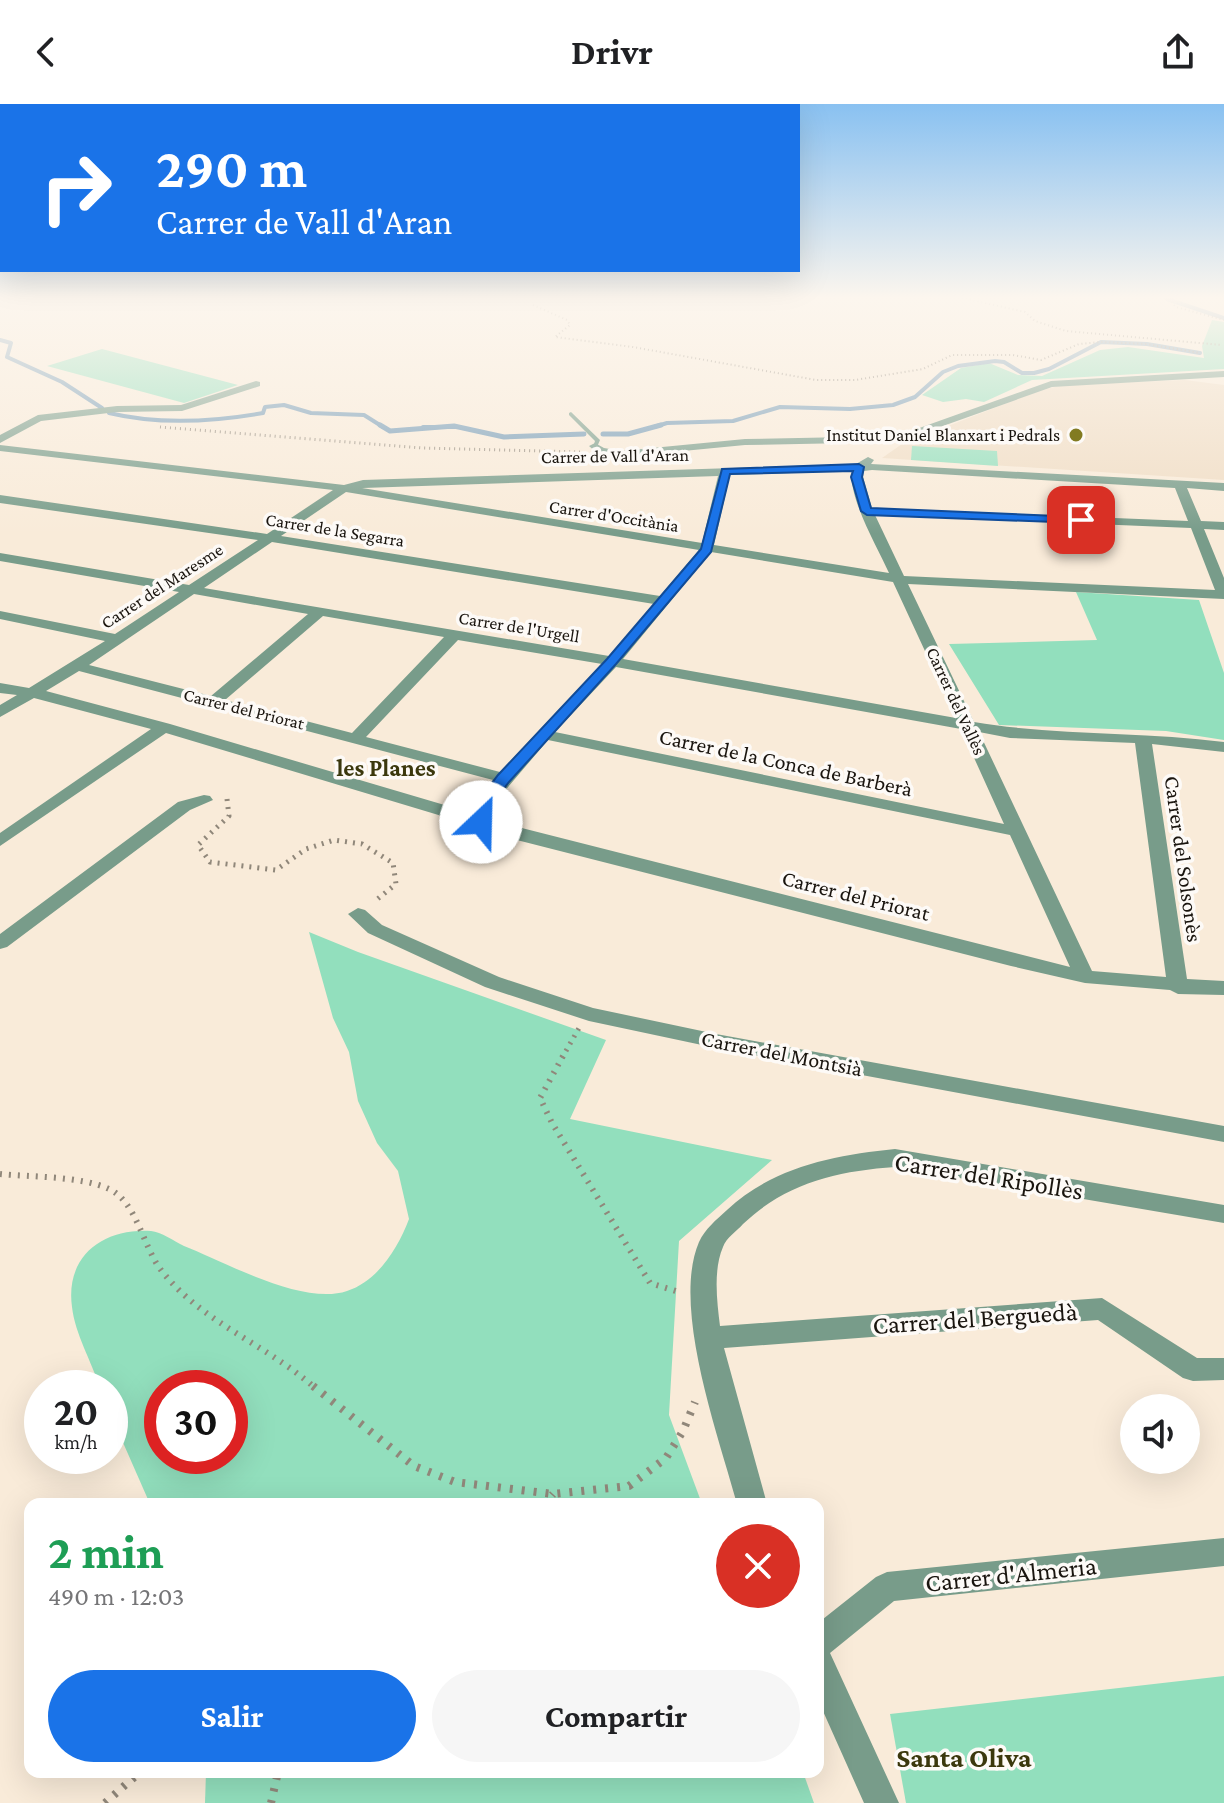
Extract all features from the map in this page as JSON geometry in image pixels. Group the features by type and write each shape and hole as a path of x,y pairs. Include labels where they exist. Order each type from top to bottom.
{"street":[{"path":"859,467 898,439 997,405 1029,390 1059,383 1200,375"},
{"path":"0,440 38,418 117,409 182,408 256,384"},
{"path":"598,449 621,454 745,442 898,439"},
{"name":"Carrer d'Occitània","path":"0,448 343,489 899,580 1224,595"},
{"name":"Carrer de Vall d'Aran","path":"343,489 392,481 859,467 1224,487"},
{"name":"Carrer del Vallès","path":"859,467 857,477 867,511 1085,977"},
{"path":"481,822 488,799 504,778 612,662 707,549 725,471"},
{"path":"1180,485 1224,595"},
{"name":"Carrer del Maresme","path":"0,712 77,666 343,489"},
{"name":"Carrer de la Segarra","path":"0,499 270,538 663,601"},
{"path":"867,511 1224,526"},
{"name":"Carrer de l'Urgell","path":"0,557 1010,733 1143,739 1224,747"},
{"path":"215,701 318,613"},
{"path":"0,615 118,639"},
{"path":"356,738 453,636"},
{"name":"Carrer del Priorat","path":"77,666 504,778"},
{"name":"Carrer del Priorat","path":"0,688 164,727 481,822 491,828 1085,977 1178,987 1224,988"},
{"path":"0,841 164,727"},
{"name":"Carrer de la Conca de Barberà","path":"545,735 1019,832"},
{"name":"Carrer del Solsonès","path":"1143,739 1178,987"},
{"path":"0,943 184,806 213,797"},
{"name":"Carrer del Montsià","path":"358,914 375,929 492,982 589,1014 731,1044 1224,1134"},
{"name":"Carrer del Ripollès","path":"750,1498 708,1338 703,1295 710,1243 743,1208 786,1181 845,1162 895,1158 1224,1214"},
{"name":"Carrer del Berguedà","path":"708,1338 1102,1309 1193,1370 1224,1369"},
{"name":"Carrer d'Almeria","path":"824,1638 887,1587 1224,1552"},
{"path":"824,1676 882,1803"}],"lane":[{"path":"571,414 598,441 598,449"}],"path":[{"path":"790,375 816,380 855,380 884,375"},
{"path":"153,427 256,431 419,449 598,449"},
{"path":"213,797 227,800 229,816 198,845 210,862 276,870 304,847 339,839 373,846 393,863 396,884 358,914"},
{"path":"589,1014 540,1098 552,1123 650,1283 669,1291 703,1295"},
{"path":"0,1174 90,1184 111,1190 126,1205 159,1268 190,1303 227,1329 287,1363 332,1403 414,1466 478,1487 553,1494 629,1486 658,1465 679,1440 694,1403 719,1379"},
{"path":"549,1498 553,1494"},
{"path":"105,1803 133,1778"},
{"path":"271,1803 277,1778"}],"shaded area":[{"name":"Institut Daniel Blanxart i Pedrals","path":"1185,380 1224,385 1224,480 882,458 902,444 1038,391 1063,385"}],"green space":[{"path":"81,375 201,375 238,385 184,403"},
{"path":"950,375 1114,375 1032,380 984,402 966,399 943,402 922,395"},
{"path":"912,446 997,451 998,466 911,460"},
{"path":"1076,592 1199,600 1224,673 1224,740 1166,731 999,725 949,644 1097,640"},
{"path":"309,932 606,1040 570,1119 772,1160 679,1241 669,1415 700,1498 147,1498 128,1454 128,1370 93,1370 77,1327 71,1289 81,1260 103,1240 117,1234 151,1231 287,1288 329,1294 358,1286 386,1262 409,1219 398,1171 377,1143 358,1101 349,1052 333,1018"},
{"path":"1224,1676 1224,1803 906,1803 890,1714"},
{"path":"206,1778 805,1778 814,1803 205,1803"}],"waterway":[{"path":"47,375 102,408"},
{"path":"657,426 667,423 733,421 780,407 850,409 893,405 915,397 939,375"},
{"path":"109,413 166,421 205,420 263,413 265,407 284,405 311,413 364,415 383,427"},
{"path":"380,425 390,431 441,427"},
{"path":"657,426 661,425"},
{"path":"441,427 454,426 504,437 584,434"},
{"path":"603,434 628,434 657,426"},
{"path":"423,427 441,427"},
{"path":"441,427 457,427"}],"place":[{"name":"Institut Daniel Blanxart i Pedrals","path":"1076,435"}],"district":[{"name":"les Planes","path":"386,768"},
{"name":"Santa Oliva","path":"964,1757"}],"route":[{"path":"481,822 488,799 504,778 612,662 707,549 725,471 859,467 857,477 867,511 1081,520"}]}
